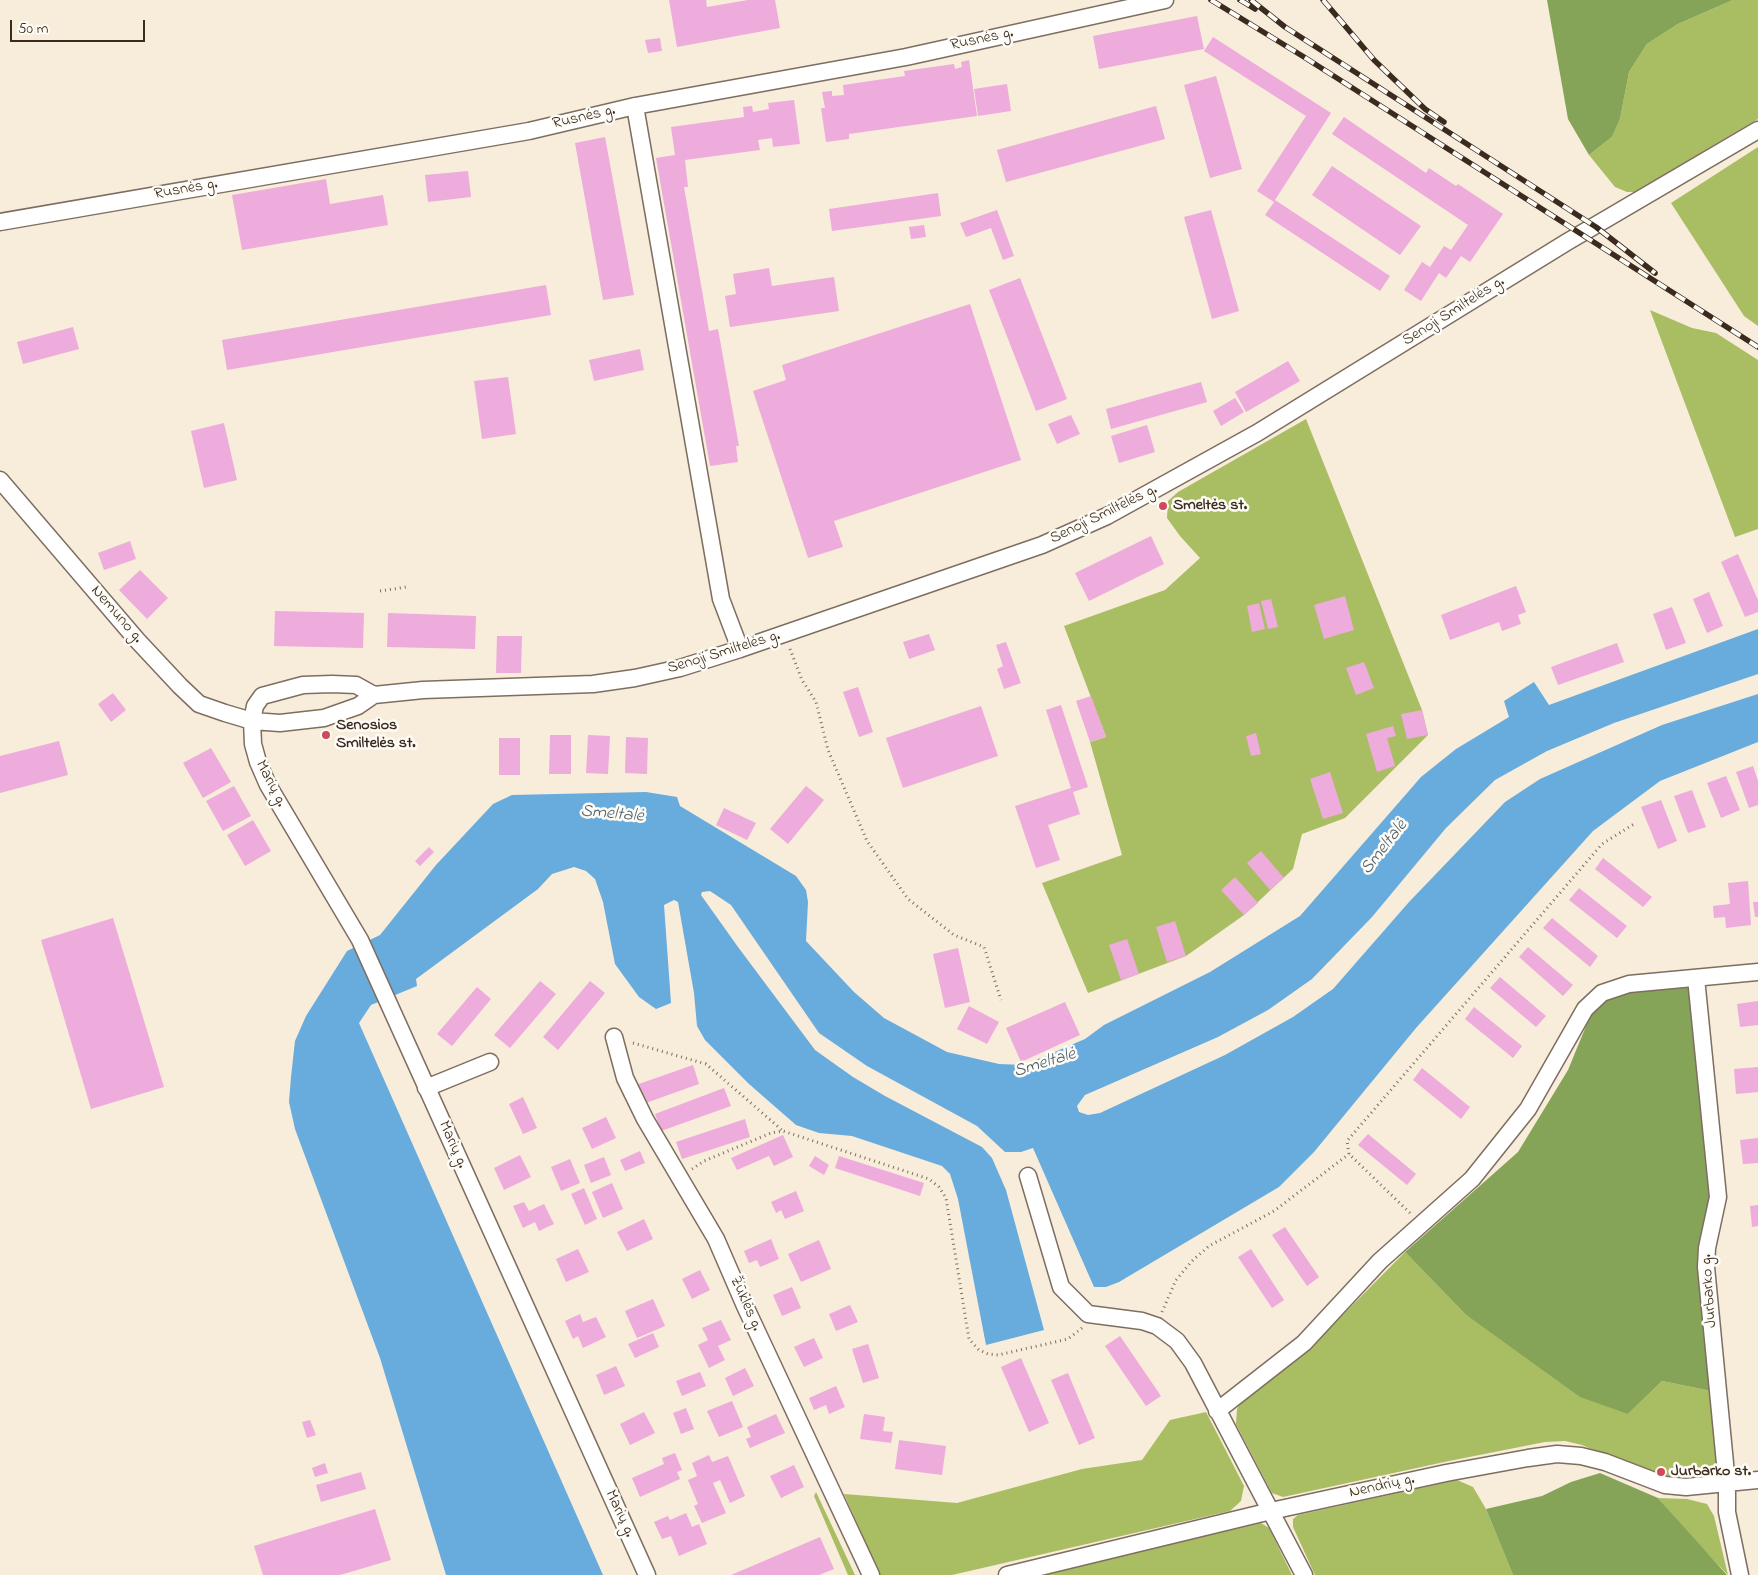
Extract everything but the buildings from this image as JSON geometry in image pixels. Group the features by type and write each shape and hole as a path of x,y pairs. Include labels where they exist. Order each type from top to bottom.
{"street":[{"name":"Rusnės g.","path":"0,222 529,131 635,106 906,57 1165,0"},
{"path":"635,106 721,599 740,649"},
{"name":"Senoji Smiltelės g.","path":"374,695 356,685 303,686 262,696 254,706 252,721 280,723 324,718 358,706 374,695 423,690 593,684 680,668 1042,545 1070,534 1152,493 1257,433 1567,242 1758,130"},
{"name":"Nemuno g.","path":"0,480 137,640 180,686 199,704 252,721"},
{"name":"Marių g.","path":"252,721 252,744 268,786 360,940 647,1575"},
{"path":"1217,1411 1304,1343 1380,1261 1472,1179 1528,1109 1585,1009 1602,994 1628,984 1758,972"},
{"name":"Jurbarko g.","path":"1696,978 1718,1197 1707,1248 1706,1267 1727,1484 1727,1512 1740,1575"},
{"name":"Žūklės g.","path":"614,1037 625,1078 641,1111 682,1177 716,1239 749,1315 871,1575"},
{"path":"426,1088 490,1062"},
{"path":"1028,1176 1061,1287 1088,1314 1142,1321 1157,1326 1177,1341 1193,1363 1304,1575"},
{"name":"Nendrių g.","path":"1006,1575 1271,1511 1446,1473 1557,1454 1581,1456 1605,1462 1665,1486 1686,1487 1758,1480"}],"path":[{"path":"380,591 407,587"},
{"path":"784,634 802,680 816,702 828,750 867,841 908,899 954,935 984,947 1001,1000"},
{"path":"1421,1224 1349,1154 1347,1141 1602,844 1634,824"},
{"path":"614,1037 706,1064 783,1131 929,1179 939,1187 946,1198 969,1338 979,1350 988,1354 998,1355 1068,1339 1080,1331 1088,1314"},
{"path":"682,1177 704,1161 771,1133 783,1131"},
{"path":"1157,1326 1176,1280 1192,1261 1209,1246 1274,1211 1349,1154"}],"green space":[{"path":"1547,0 1733,0 1678,24 1647,44 1629,72 1620,119 1612,137 1589,155 1568,119"},
{"path":"1733,0 1758,0 1758,119 1635,192 1627,192 1615,187 1589,155 1612,137 1620,119 1629,72 1647,44 1678,24"},
{"path":"1758,147 1758,326 1744,316 1671,203"},
{"path":"1650,310 1692,328 1716,333 1758,360 1758,529 1735,537"},
{"path":"1306,419 1422,710 1428,735 1345,818 1302,834 1293,869 1244,915 1186,956 1088,993 1042,883 1122,855 1090,742 1106,737 1064,626 1165,590 1200,558 1167,518 1168,501 1178,492"},
{"path":"1690,984 1710,1204 1711,1391 1662,1381 1628,1414 1580,1397 1465,1314 1405,1252 1518,1152 1568,1070 1595,1004 1627,990"},
{"path":"1405,1252 1465,1314 1628,1414 1662,1381 1711,1391 1719,1467 1713,1475 1703,1478 1677,1479 1657,1477 1582,1445 1565,1441 1545,1442 1283,1497 1272,1493 1236,1424 1237,1409 1242,1399 1313,1345"},
{"path":"1206,1412 1244,1486 1241,1501 1230,1511 952,1575 880,1575 844,1494 957,1503 1082,1469 1142,1460 1170,1420"},
{"path":"1600,1473 1658,1498 1727,1575 1513,1575 1486,1509 1542,1496 1571,1482"},
{"path":"1457,1480 1473,1487 1486,1509 1513,1575 1315,1575 1293,1527 1293,1519 1298,1515"},
{"path":"816,1492 855,1575 848,1575 814,1496"},
{"path":"1658,1498 1687,1499 1707,1504 1714,1516 1728,1575 1701,1547"},
{"path":"1261,1523 1269,1528 1292,1575 1038,1575"}],"water":[{"name":"Smeltalė","path":"1758,629 1758,674 1614,723 1547,751 1495,780 1446,828 1372,917 1312,979 1268,1010 1218,1037 1085,1095 1077,1106 1079,1112 1088,1115 1100,1113 1225,1055 1293,1017 1333,989 1409,902 1505,802 1540,779 1662,725 1758,694 1758,742 1660,781 1593,831 1416,1028 1314,1152 1279,1187 1119,1282 1106,1287 1094,1287 1033,1148 1021,1152 1005,1152 977,1126 867,1066 819,1033 731,905 710,891 702,892 701,895 738,947 815,1050 853,1077 885,1096 982,1147 992,1158 1006,1190 1044,1330 986,1345 958,1199 950,1174 942,1166 852,1136 819,1133 796,1125 749,1084 705,1040 697,1026 694,993 678,902 674,900 664,905 671,1003 656,1009 639,997 615,964 603,902 595,879 586,871 574,867 552,874 538,889 416,979 417,986 371,1005 359,1023 603,1575 446,1575 380,1358 295,1129 289,1102 295,1041 306,1016 347,951 380,935 436,865 493,804 512,795 646,792 677,797 680,806 796,876 806,890 808,902 806,941 854,992 884,1018 947,1052 999,1064 1024,1065 1085,1039 1104,1025 1210,972 1300,916 1421,777 1456,749 1509,717 1504,701 1534,682 1549,705"}],"railway":[{"path":"1211,0 1304,57 1758,347"},
{"path":"1240,0 1255,9"},
{"path":"1251,0 1285,27 1596,227 1655,273"},
{"path":"1323,0 1374,60 1425,109 1444,122"}],"place":[{"name":"Smeltės st.","path":"1163,506"},
{"name":"Senosios Smiltelės st.","path":"326,735"},
{"name":"Jurbarko st.","path":"1661,1472"}]}
